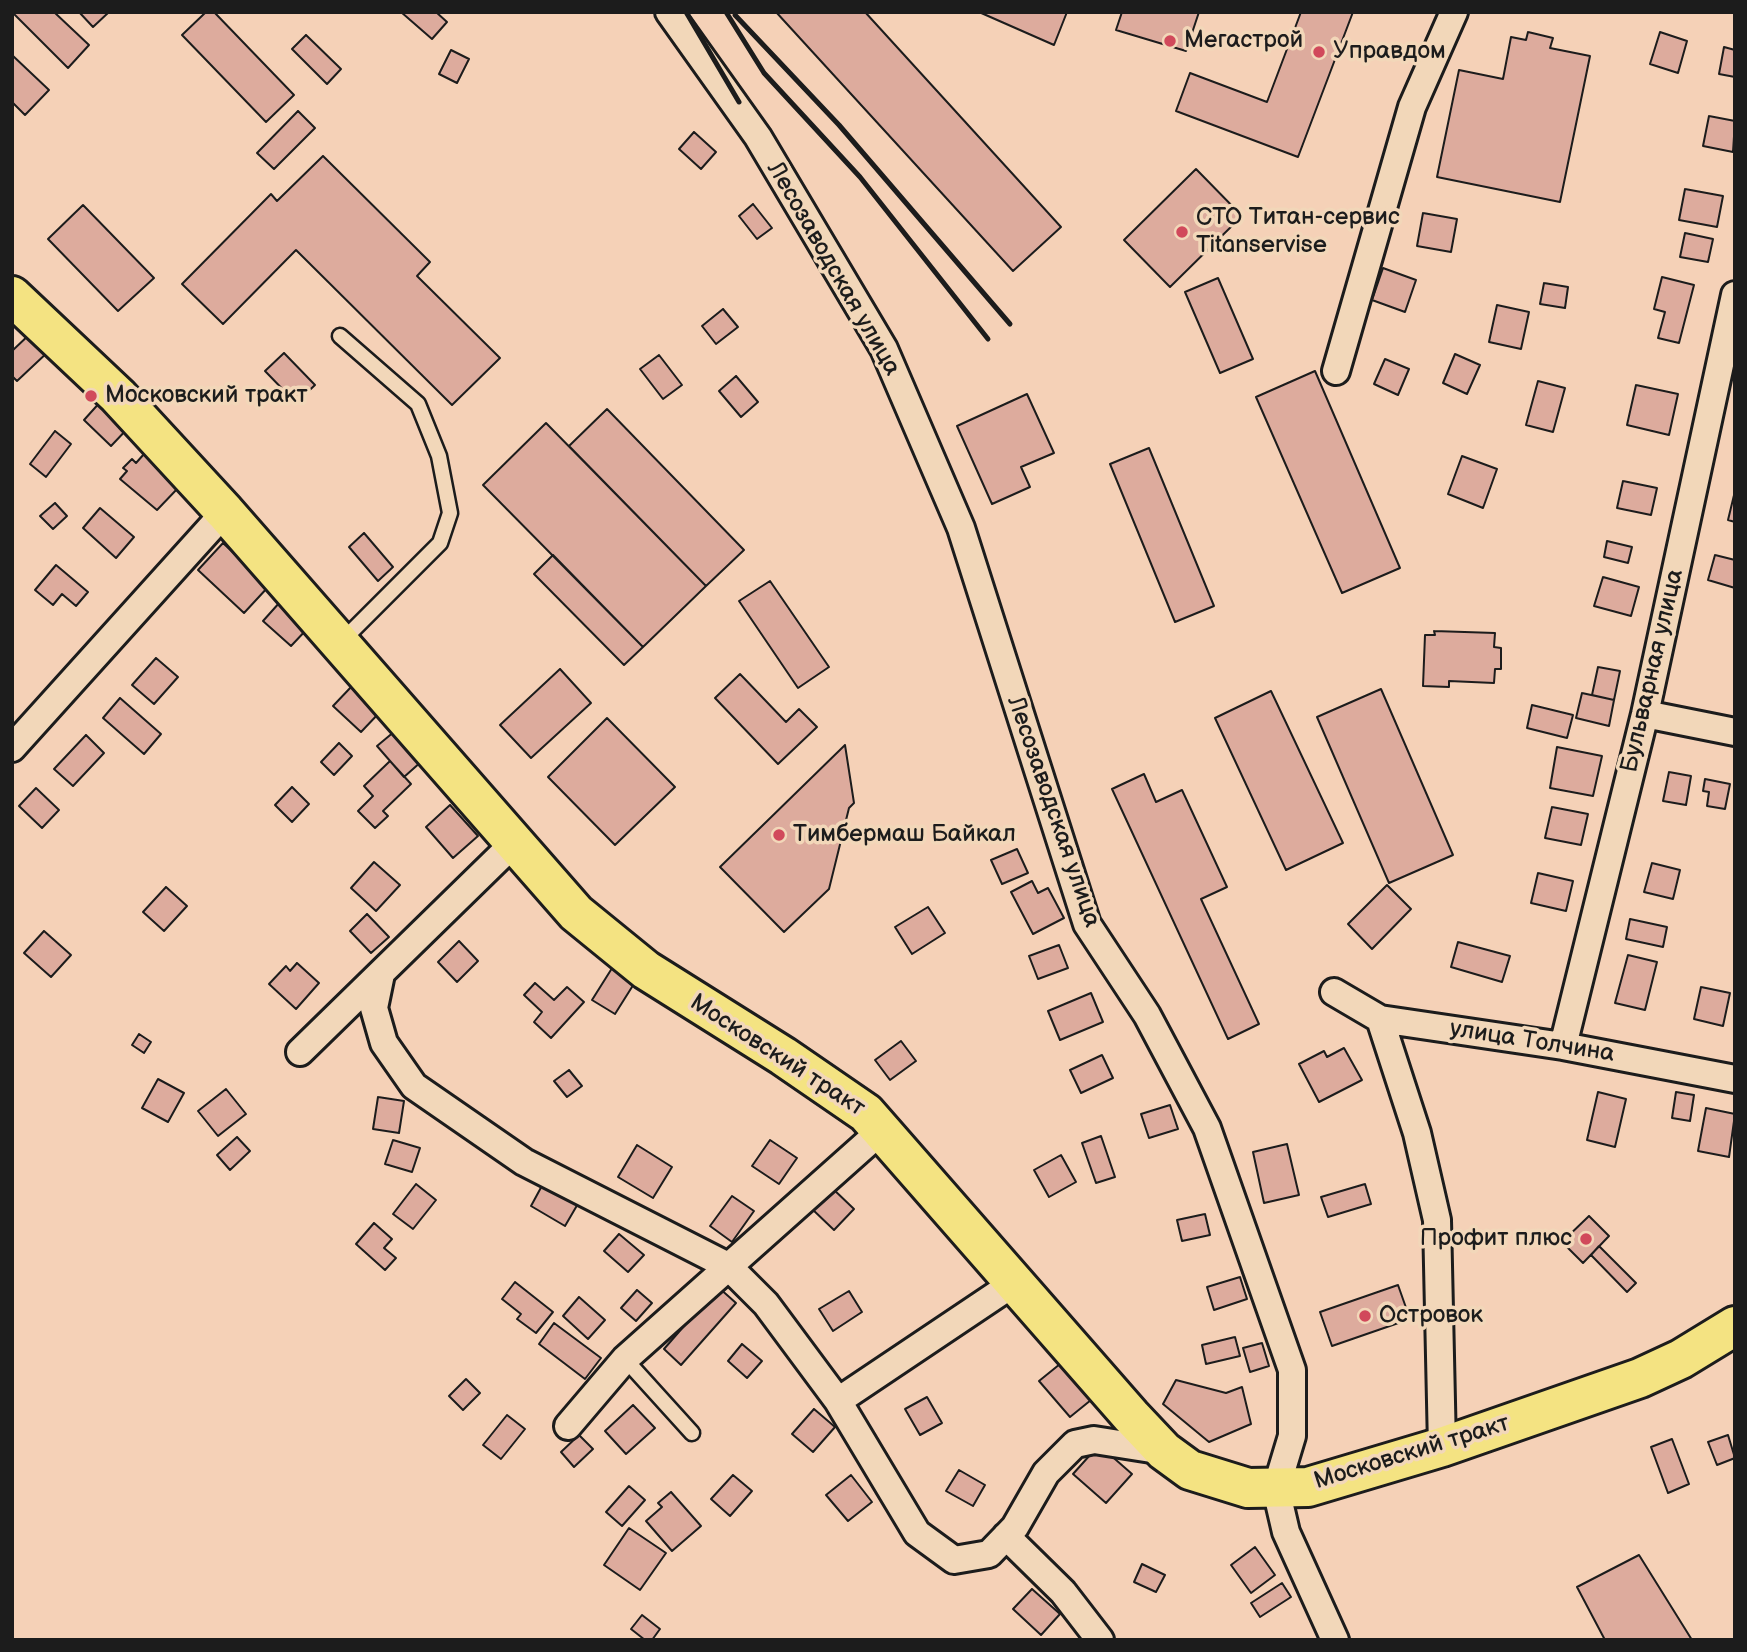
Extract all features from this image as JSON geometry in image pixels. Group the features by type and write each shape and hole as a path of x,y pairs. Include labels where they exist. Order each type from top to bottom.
{"main road":[{"name":"Московский тракт","path":"12,296 118,397 225,512 576,913 646,971 783,1056 866,1113 883,1129 1014,1283 1164,1451 1190,1470 1220,1482 1248,1488 1308,1487 1442,1447 1640,1378 1681,1359 1735,1326"}],"street":[{"name":"Лесозаводская улица","path":"668,12 758,137 884,349 961,528 1087,924 1147,1014 1207,1128 1292,1370 1292,1436 1276,1489 1286,1532 1334,1640"},
{"path":"1336,371 1412,107 1454,12"},
{"name":"Бульварная улица","path":"1563,1046 1727,373 1735,295"},
{"path":"12,748 225,512"},
{"path":"1645,714 1735,732"},
{"path":"300,1052 514,843"},
{"path":"381,974 374,1008 384,1043 414,1086 524,1161 729,1266 766,1304 838,1401 917,1533 954,1560 989,1554 1015,1527 1046,1473 1075,1444 1094,1440 1164,1451"},
{"name":"улица Толчина","path":"1334,992 1380,1019 1563,1046 1735,1079"},
{"path":"1380,1019 1417,1133 1437,1220 1442,1447"},
{"path":"568,1426 625,1359 883,1129"},
{"path":"838,1401 1014,1283"},
{"path":"1006,1536 1063,1592 1100,1640"}],"lane":[{"path":"339,643 440,543 450,513 439,456 418,404 340,336"},
{"path":"625,1359 692,1433"}],"building":[{"path":"12,12 54,12 89,45 68,68"},
{"path":"79,12 109,12 93,27"},
{"path":"206,12 214,12 294,95 266,122 182,35"},
{"path":"401,12 436,12 447,22 432,39"},
{"path":"776,12 865,12 1061,227 1013,271"},
{"path":"979,12 1067,12 1054,45"},
{"name":"Мегастрой","path":"1122,12 1199,12 1186,51 1116,30"},
{"path":"1301,12 1353,12 1298,157 1176,111 1190,73 1267,102"},
{"path":"1528,32 1553,38 1550,48 1590,56 1560,202 1437,177 1459,70 1503,79 1511,37 1526,40"},
{"path":"1660,32 1687,41 1678,73 1650,64"},
{"path":"306,35 341,69 327,84 292,49"},
{"path":"1724,47 1735,50 1735,77 1719,74"},
{"path":"451,50 469,59 457,83 439,74"},
{"path":"12,55 49,90 25,115 12,102"},
{"path":"298,111 315,128 274,169 257,153"},
{"path":"1709,116 1735,121 1733,152 1703,146"},
{"path":"694,132 716,152 701,169 679,149"},
{"path":"323,156 430,262 417,276 500,358 452,405 296,250 223,324 182,284 271,194 277,201"},
{"path":"1196,169 1242,216 1170,287 1124,240"},
{"path":"1685,189 1723,196 1717,227 1679,220"},
{"path":"753,204 772,228 757,239 739,216"},
{"path":"83,205 154,278 118,311 48,239"},
{"path":"1423,213 1457,219 1451,252 1417,246"},
{"path":"1685,233 1713,239 1708,262 1680,257"},
{"path":"1383,268 1416,280 1405,312 1372,300"},
{"path":"1662,277 1694,285 1679,343 1658,338 1665,312 1654,309"},
{"path":"1218,278 1253,359 1220,373 1185,292"},
{"path":"1544,283 1568,287 1565,308 1540,304"},
{"path":"1497,305 1529,312 1521,349 1489,342"},
{"path":"723,309 738,327 716,344 702,326"},
{"path":"32,332 50,350 17,381 12,376 12,351"},
{"path":"284,353 315,385 296,403 265,371"},
{"path":"1455,354 1480,365 1467,394 1443,383"},
{"path":"659,355 682,385 663,399 640,369"},
{"path":"1385,359 1409,369 1398,395 1374,384"},
{"path":"1315,371 1400,568 1342,593 1256,397"},
{"path":"736,376 758,402 741,417 719,391"},
{"path":"1538,381 1565,388 1553,432 1526,425"},
{"path":"1636,385 1678,394 1669,435 1627,425"},
{"path":"1027,394 1054,453 1021,467 1030,487 992,504 957,426"},
{"path":"102,400 130,426 111,446 84,420"},
{"path":"607,409 744,550 706,586 569,446"},
{"path":"546,423 706,586 643,647 483,485"},
{"path":"55,431 71,444 46,477 30,464"},
{"path":"1149,448 1214,606 1175,622 1110,464"},
{"path":"144,454 179,487 157,510 120,479 127,471 123,468 132,459 136,463"},
{"path":"1462,456 1497,469 1483,508 1448,494"},
{"path":"1623,481 1657,488 1651,515 1617,508"},
{"path":"1735,491 1735,522 1728,520"},
{"path":"55,503 67,516 53,529 40,516"},
{"path":"100,508 134,537 116,558 83,528"},
{"path":"364,533 393,567 378,581 349,547"},
{"path":"1607,541 1632,547 1628,563 1604,557"},
{"path":"223,543 269,586 244,613 198,570"},
{"path":"553,555 643,647 624,665 534,574"},
{"path":"1715,555 1735,560 1735,588 1708,580"},
{"path":"56,565 88,592 76,606 62,594 53,605 35,590"},
{"path":"1603,577 1639,587 1631,616 1594,606"},
{"path":"770,581 829,667 798,688 739,601"},
{"path":"280,602 308,628 291,646 263,621"},
{"path":"1434,631 1495,633 1494,647 1501,648 1501,669 1495,669 1494,683 1449,681 1449,687 1423,686 1425,635 1435,635"},
{"path":"156,658 178,677 154,704 132,685"},
{"path":"1598,667 1620,671 1614,700 1592,695"},
{"path":"560,669 591,703 531,758 500,725"},
{"path":"740,674 786,722 799,709 817,727 778,764 715,698"},
{"path":"352,686 380,712 361,732 333,706"},
{"path":"1381,689 1453,855 1389,883 1317,717"},
{"path":"1271,691 1343,843 1286,870 1215,718"},
{"path":"1582,693 1614,700 1609,726 1576,718"},
{"path":"120,698 161,734 144,754 103,718"},
{"path":"1532,705 1573,715 1567,738 1527,728"},
{"path":"607,718 675,787 615,845 548,777"},
{"path":"395,731 422,761 404,777 377,746"},
{"path":"86,735 104,753 73,786 54,769"},
{"path":"339,743 352,756 334,775 321,762"},
{"path":"845,745 854,803 849,808 829,889 784,932 720,867"},
{"path":"1557,747 1602,756 1593,796 1550,788"},
{"path":"390,761 411,784 383,811 388,816 375,828 358,811 373,796 364,786"},
{"path":"1669,772 1691,776 1686,805 1663,801"},
{"path":"1144,774 1156,802 1182,790 1227,887 1201,899 1259,1024 1228,1039 1112,789"},
{"path":"1705,779 1730,784 1725,809 1707,806 1709,792 1703,791"},
{"path":"292,787 309,804 292,822 275,805"},
{"path":"36,788 59,810 42,828 19,806"},
{"path":"450,805 478,836 453,858 426,827"},
{"path":"1552,807 1588,814 1581,845 1545,838"},
{"path":"1017,849 1028,873 1002,884 991,860"},
{"path":"374,862 400,885 376,911 351,888"},
{"path":"1652,863 1680,870 1673,899 1644,892"},
{"path":"1538,873 1573,881 1566,911 1531,903"},
{"path":"1032,881 1038,893 1048,888 1064,918 1033,934 1011,892"},
{"path":"1387,885 1411,909 1372,949 1348,924"},
{"path":"166,887 187,906 164,931 143,912"},
{"path":"928,907 945,933 912,954 895,927"},
{"path":"367,914 389,937 371,953 350,931"},
{"path":"1630,919 1667,927 1663,947 1626,939"},
{"path":"44,931 71,955 51,977 24,953"},
{"path":"459,941 478,961 457,982 438,962"},
{"path":"1458,942 1510,956 1502,982 1451,967"},
{"path":"1059,945 1068,968 1038,979 1029,956"},
{"path":"1628,955 1657,962 1645,1010 1615,1003"},
{"path":"297,963 319,983 296,1009 269,984 286,966 290,971"},
{"path":"614,965 637,979 615,1014 592,1000"},
{"path":"535,983 554,1000 567,987 584,1002 551,1038 534,1022 542,1012 524,995"},
{"path":"1701,987 1730,993 1723,1026 1694,1019"},
{"path":"1091,993 1103,1022 1060,1040 1048,1011"},
{"path":"139,1034 151,1042 144,1053 132,1045"},
{"path":"901,1041 916,1061 890,1080 875,1060"},
{"path":"1344,1048 1362,1080 1319,1102 1299,1064 1324,1051 1327,1057"},
{"path":"1102,1055 1113,1078 1081,1093 1070,1070"},
{"path":"569,1070 582,1086 567,1097 554,1081"},
{"path":"158,1079 184,1093 168,1122 142,1108"},
{"path":"226,1089 246,1114 218,1136 198,1111"},
{"path":"1598,1092 1626,1099 1615,1147 1587,1140"},
{"path":"1676,1092 1694,1095 1690,1121 1672,1118"},
{"path":"378,1097 404,1101 399,1133 373,1129"},
{"path":"1170,1105 1178,1129 1149,1138 1141,1114"},
{"path":"1706,1108 1735,1114 1729,1157 1698,1151"},
{"path":"1101,1136 1115,1177 1096,1183 1082,1143"},
{"path":"237,1137 250,1151 230,1170 217,1155"},
{"path":"393,1140 420,1148 412,1172 385,1164"},
{"path":"770,1140 797,1158 779,1184 752,1166"},
{"path":"1287,1144 1299,1195 1264,1203 1253,1152"},
{"path":"637,1145 672,1167 653,1198 618,1177"},
{"path":"1061,1155 1076,1182 1049,1197 1034,1170"},
{"path":"544,1182 579,1202 565,1226 531,1206"},
{"path":"416,1184 436,1200 413,1229 393,1214"},
{"path":"1365,1184 1371,1204 1328,1217 1321,1197"},
{"path":"831,1187 854,1209 834,1230 811,1208"},
{"path":"732,1196 754,1211 732,1242 710,1226"},
{"path":"1205,1214 1210,1235 1182,1241 1177,1220"},
{"name":"Профит плюс","path":"1589,1216 1609,1236 1583,1263 1562,1242"},
{"path":"374,1223 392,1239 384,1248 396,1258 385,1270 356,1244"},
{"path":"619,1234 644,1255 628,1272 604,1251"},
{"path":"1599,1246 1636,1283 1627,1292 1591,1255"},
{"path":"1240,1277 1247,1299 1214,1310 1207,1287"},
{"path":"515,1282 553,1312 536,1333 517,1319 521,1314 502,1299"},
{"name":"Островок","path":"1398,1285 1410,1319 1332,1346 1320,1312"},
{"path":"718,1287 736,1303 681,1365 664,1349"},
{"path":"637,1290 652,1303 636,1321 621,1308"},
{"path":"849,1291 862,1312 833,1331 819,1309"},
{"path":"579,1297 605,1320 588,1339 563,1316"},
{"path":"554,1323 601,1358 585,1379 539,1344"},
{"path":"1235,1337 1240,1356 1206,1364 1202,1345"},
{"path":"1262,1343 1269,1366 1250,1372 1243,1348"},
{"path":"742,1344 762,1361 747,1378 728,1361"},
{"path":"1060,1364 1091,1400 1070,1417 1039,1381"},
{"path":"466,1379 480,1393 463,1410 449,1396"},
{"path":"1176,1380 1226,1393 1242,1387 1251,1424 1209,1442 1163,1404"},
{"path":"927,1397 942,1423 920,1435 905,1409"},
{"path":"633,1405 655,1428 626,1454 605,1431"},
{"path":"814,1409 835,1427 813,1452 792,1434"},
{"path":"507,1415 525,1429 501,1459 483,1445"},
{"path":"579,1435 593,1449 574,1467 561,1452"},
{"path":"1728,1435 1735,1458 1717,1465 1708,1442"},
{"path":"1672,1439 1689,1484 1668,1493 1651,1447"},
{"path":"1099,1445 1132,1474 1106,1503 1073,1474"},
{"path":"959,1470 985,1485 973,1506 946,1491"},
{"path":"733,1475 752,1491 730,1516 711,1499"},
{"path":"851,1475 872,1502 848,1521 826,1495"},
{"path":"629,1486 645,1500 622,1526 606,1512"},
{"path":"671,1492 701,1526 672,1551 646,1521 662,1507 658,1503"},
{"path":"629,1528 666,1553 640,1590 604,1565"},
{"path":"1255,1547 1275,1575 1251,1593 1231,1565"},
{"path":"1639,1555 1692,1640 1605,1640 1577,1587"},
{"path":"1142,1564 1165,1575 1156,1592 1134,1582"},
{"path":"1282,1583 1291,1597 1260,1617 1251,1603"},
{"path":"1032,1589 1060,1614 1041,1635 1013,1609"},
{"path":"642,1615 660,1629 652,1640 645,1640 631,1629"}],"railway":[{"path":"686,12 739,102"},
{"path":"726,12 764,73 860,177 988,339"},
{"path":"735,15 839,125 1010,324"}],"place":[{"name":"Мегастрой","path":"1170,41"},
{"name":"Управдом","path":"1319,52"},
{"name":"СТО Титан-сервис Titanservise","path":"1182,232"},
{"name":"Московский тракт","path":"91,396"},
{"name":"Тимбермаш Байкал","path":"779,835"},
{"name":"Профит плюс","path":"1586,1239"},
{"name":"Островок","path":"1365,1316"}]}
